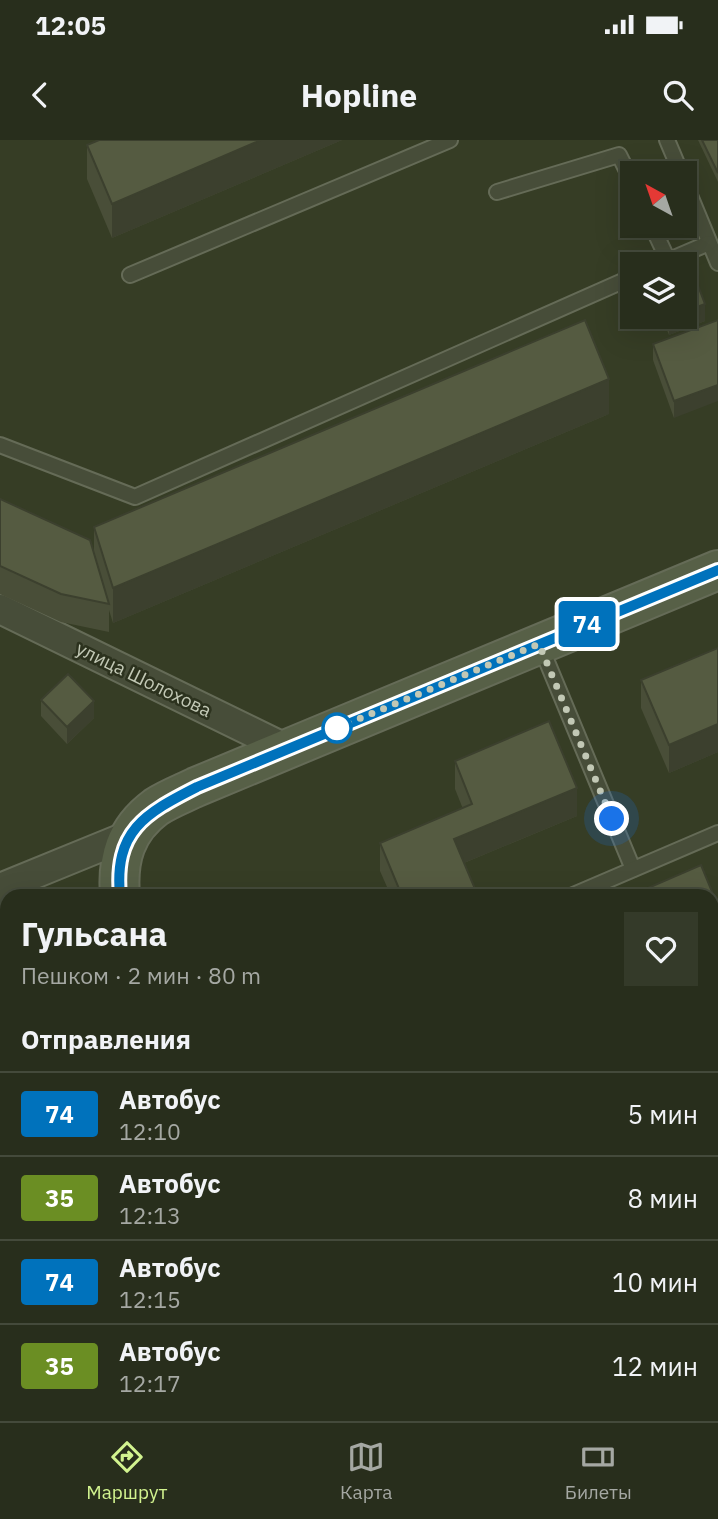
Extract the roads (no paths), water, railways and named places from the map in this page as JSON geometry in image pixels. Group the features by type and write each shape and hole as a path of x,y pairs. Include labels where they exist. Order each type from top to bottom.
{"main road":[{"path":"120,889 121,855 131,835 156,808 197,787 718,570"}],"street":[{"name":"улица Шолохова","path":"0,609 287,749"},
{"path":"0,888 131,835"}],"lane":[{"path":"130,275 450,140"},
{"path":"667,140 676,161"},
{"path":"497,192 620,155 623,161"},
{"path":"697,213 718,263"},
{"path":"688,252 709,243"},
{"path":"0,446 135,498 620,282"},
{"path":"539,644 633,869"},
{"path":"587,889 718,833"}]}
